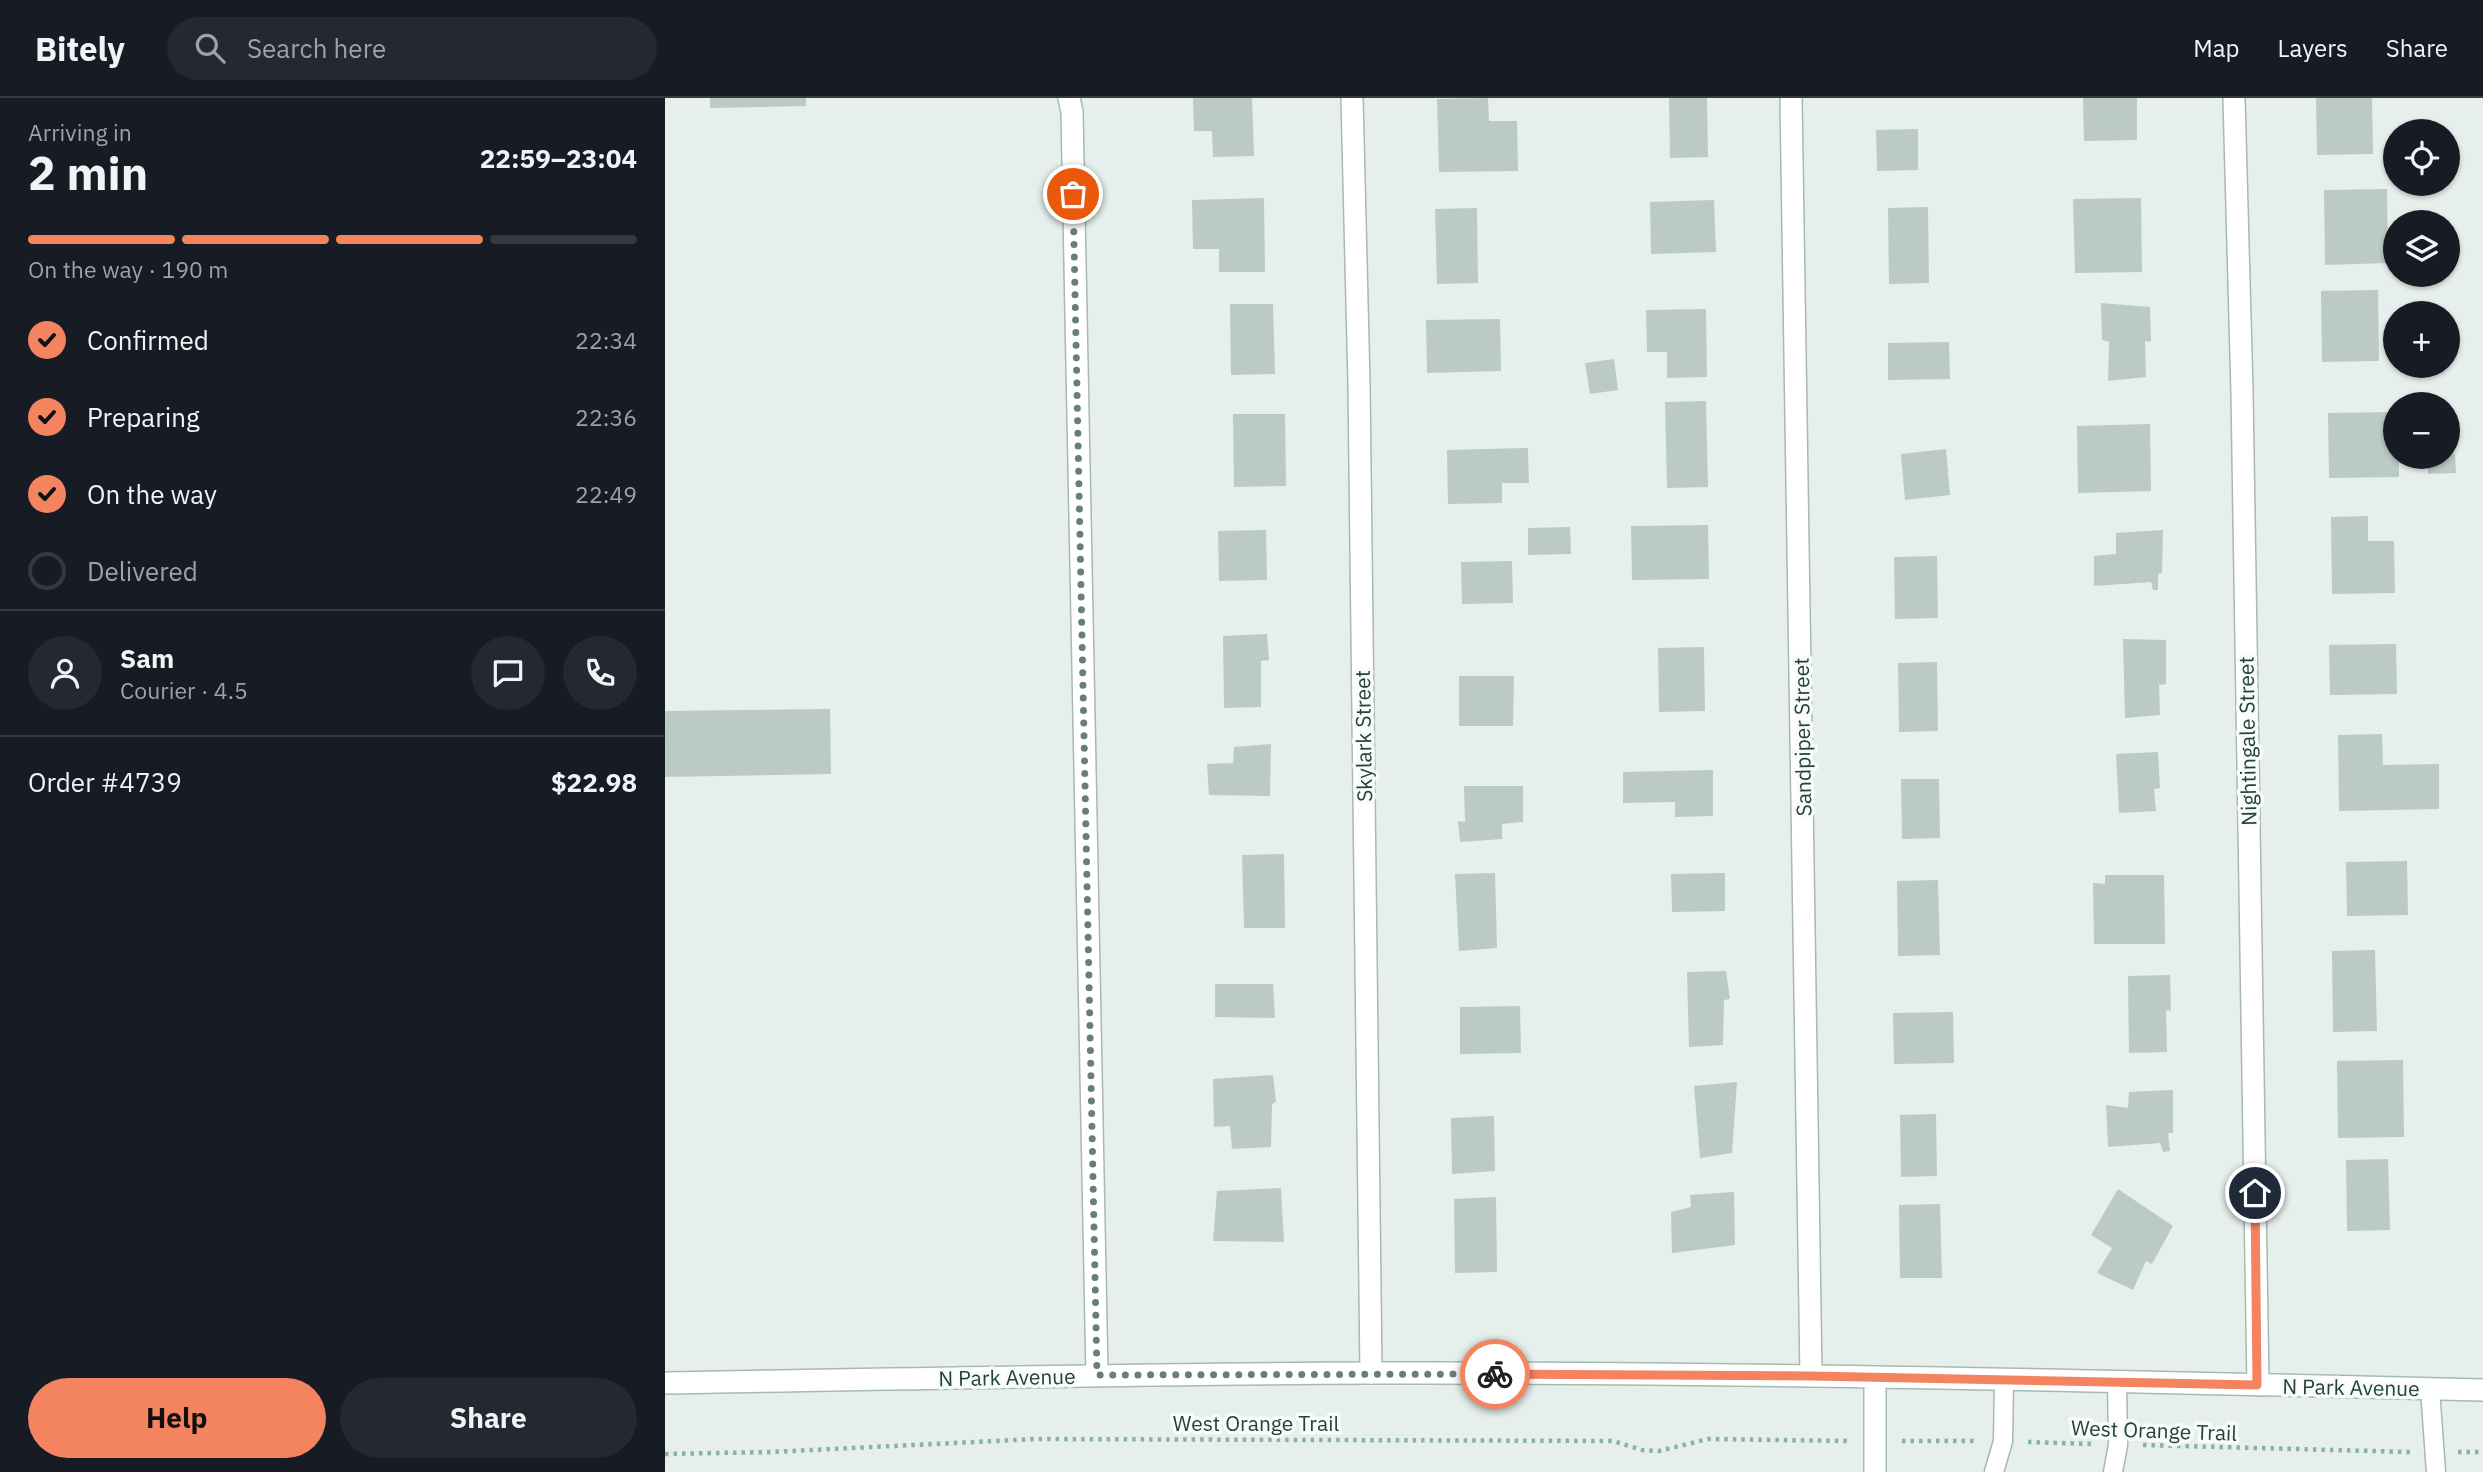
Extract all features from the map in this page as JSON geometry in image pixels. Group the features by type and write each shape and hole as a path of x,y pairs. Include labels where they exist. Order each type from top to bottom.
{"street":[{"path":"1069,98 1072,126 1097,1375"},
{"name":"Skylark Street","path":"1352,98 1359,370 1371,1373"},
{"name":"Sandpiper Street","path":"1791,98 1811,1376"},
{"name":"Nightingale Street","path":"2234,98 2242,392 2257,1385"},
{"name":"N Park Avenue","path":"665,1383 1371,1373 1811,1376 2483,1390"},
{"path":"1875,1377 1875,1472"}],"lane":[{"path":"1994,1472 2003,1441 2004,1380"},
{"path":"2113,1472 2118,1445 2117,1382"},
{"path":"2430,1389 2436,1472"}],"path":[{"name":"West Orange Trail","path":"665,1454 770,1452 1035,1439 1613,1440 1642,1450 1659,1451 1708,1439 1844,1441"},
{"name":"West Orange Trail","path":"1912,1441 2395,1452"},
{"path":"2464,1452 2483,1452"}],"building":[{"path":"710,98 806,98 806,106 710,108"},
{"path":"1193,98 1252,98 1254,156 1213,157 1212,131 1194,131"},
{"path":"1488,98 1489,121 1517,121 1518,171 1439,172 1437,99"},
{"path":"1669,98 1707,98 1708,157 1670,158"},
{"path":"2083,98 2137,98 2137,140 2084,141"},
{"path":"2316,98 2372,98 2373,154 2317,155"},
{"path":"1918,129 1918,170 1877,171 1876,130"},
{"path":"2383,189 2383,196 2387,196 2387,210 2383,210 2383,263 2325,265 2324,190"},
{"path":"1264,198 1265,272 1219,272 1219,249 1193,249 1192,200"},
{"path":"2141,198 2142,272 2075,273 2073,199"},
{"path":"1714,200 1716,252 1651,254 1650,202"},
{"path":"1928,207 1929,283 1889,284 1888,208"},
{"path":"1477,208 1478,283 1437,284 1435,209"},
{"path":"2378,290 2379,361 2322,362 2321,291"},
{"path":"2101,303 2150,307 2151,342 2145,341 2146,377 2108,381 2109,342 2102,340"},
{"path":"1230,304 1273,304 1275,374 1231,375"},
{"path":"1706,309 1707,377 1667,378 1667,352 1647,352 1646,310"},
{"path":"1500,319 1501,371 1427,373 1426,320"},
{"path":"1949,342 1950,379 1888,380 1888,343"},
{"path":"1614,359 1618,390 1590,394 1585,363"},
{"path":"1706,401 1708,487 1667,488 1665,402"},
{"path":"2383,412 2383,469 2399,469 2399,477 2329,478 2328,413"},
{"path":"1233,414 1285,414 1286,486 1234,487"},
{"path":"2150,424 2151,491 2078,493 2077,426"},
{"path":"1528,448 1529,483 1502,483 1502,503 1448,504 1447,450"},
{"path":"1946,449 1950,495 1905,500 1901,454"},
{"path":"2428,469 2456,469 2456,473 2428,474"},
{"path":"2368,516 2368,541 2394,541 2395,593 2332,594 2331,517"},
{"path":"1708,525 1709,579 1632,580 1631,526"},
{"path":"1570,527 1571,554 1528,555 1528,528"},
{"path":"1266,530 1267,580 1219,581 1218,531"},
{"path":"2163,530 2162,573 2158,574 2158,590 2153,590 2151,582 2094,586 2094,556 2116,554 2116,533"},
{"path":"1937,556 1938,618 1895,619 1894,557"},
{"path":"1512,561 1513,603 1462,604 1461,562"},
{"path":"1267,634 1269,660 1261,661 1261,707 1224,708 1223,636"},
{"path":"2123,639 2166,640 2166,684 2159,685 2160,715 2125,718"},
{"path":"2396,644 2397,694 2330,695 2329,645"},
{"path":"1704,647 1705,711 1659,712 1658,648"},
{"path":"1937,662 1938,731 1899,732 1898,663"},
{"path":"1459,676 1514,676 1513,726 1459,726"},
{"path":"830,709 831,774 665,777 665,711"},
{"path":"2382,734 2383,765 2439,764 2439,809 2339,811 2338,735"},
{"path":"1271,744 1270,796 1209,795 1207,764 1233,763 1234,747"},
{"path":"2158,752 2160,788 2154,789 2156,811 2119,813 2116,754"},
{"path":"1713,770 1713,816 1675,817 1675,802 1623,803 1623,772"},
{"path":"1901,779 1939,779 1940,838 1902,839"},
{"path":"1464,786 1523,786 1523,822 1502,824 1502,839 1460,842 1458,821 1465,822"},
{"path":"1284,854 1285,928 1244,928 1242,855"},
{"path":"2407,861 2408,915 2347,916 2346,862"},
{"path":"1495,873 1497,948 1459,951 1455,874"},
{"path":"1725,873 1725,911 1672,912 1671,874"},
{"path":"2105,875 2164,875 2165,944 2094,944 2093,883 2105,884"},
{"path":"1938,880 1940,955 1898,956 1897,881"},
{"path":"2375,950 2377,1031 2333,1032 2332,951"},
{"path":"1726,971 1730,999 1724,1000 1723,1045 1689,1047 1687,972"},
{"path":"2170,975 2171,1011 2166,1010 2167,1052 2129,1053 2128,976"},
{"path":"1215,984 1273,984 1275,1018 1215,1017"},
{"path":"1520,1006 1521,1053 1460,1054 1460,1007"},
{"path":"1953,1012 1954,1063 1894,1064 1893,1013"},
{"path":"2403,1060 2404,1137 2338,1138 2337,1061"},
{"path":"1273,1075 1276,1102 1272,1104 1271,1147 1232,1149 1230,1126 1214,1127 1213,1079"},
{"path":"1737,1082 1732,1153 1700,1158 1694,1086"},
{"path":"2173,1090 2173,1133 2168,1133 2170,1151 2163,1152 2160,1143 2108,1147 2106,1105 2128,1108 2129,1092"},
{"path":"1936,1114 1937,1176 1901,1177 1900,1115"},
{"path":"1494,1116 1495,1171 1452,1174 1451,1118"},
{"path":"2388,1159 2390,1230 2347,1231 2346,1160"},
{"path":"1281,1188 1284,1242 1213,1241 1217,1191"},
{"path":"2118,1189 2173,1226 2152,1264 2146,1261 2133,1290 2097,1273 2112,1248 2091,1235"},
{"path":"1734,1192 1735,1245 1672,1253 1671,1212 1691,1207 1690,1195"},
{"path":"1496,1197 1497,1272 1455,1273 1454,1199"},
{"path":"1940,1204 1942,1278 1900,1278 1899,1205"}],"way so far":[{"path":"1073,194 1097,1375 1495,1374"}],"route":[{"path":"1495,1374 1811,1376 2257,1385 2255,1193"}]}
